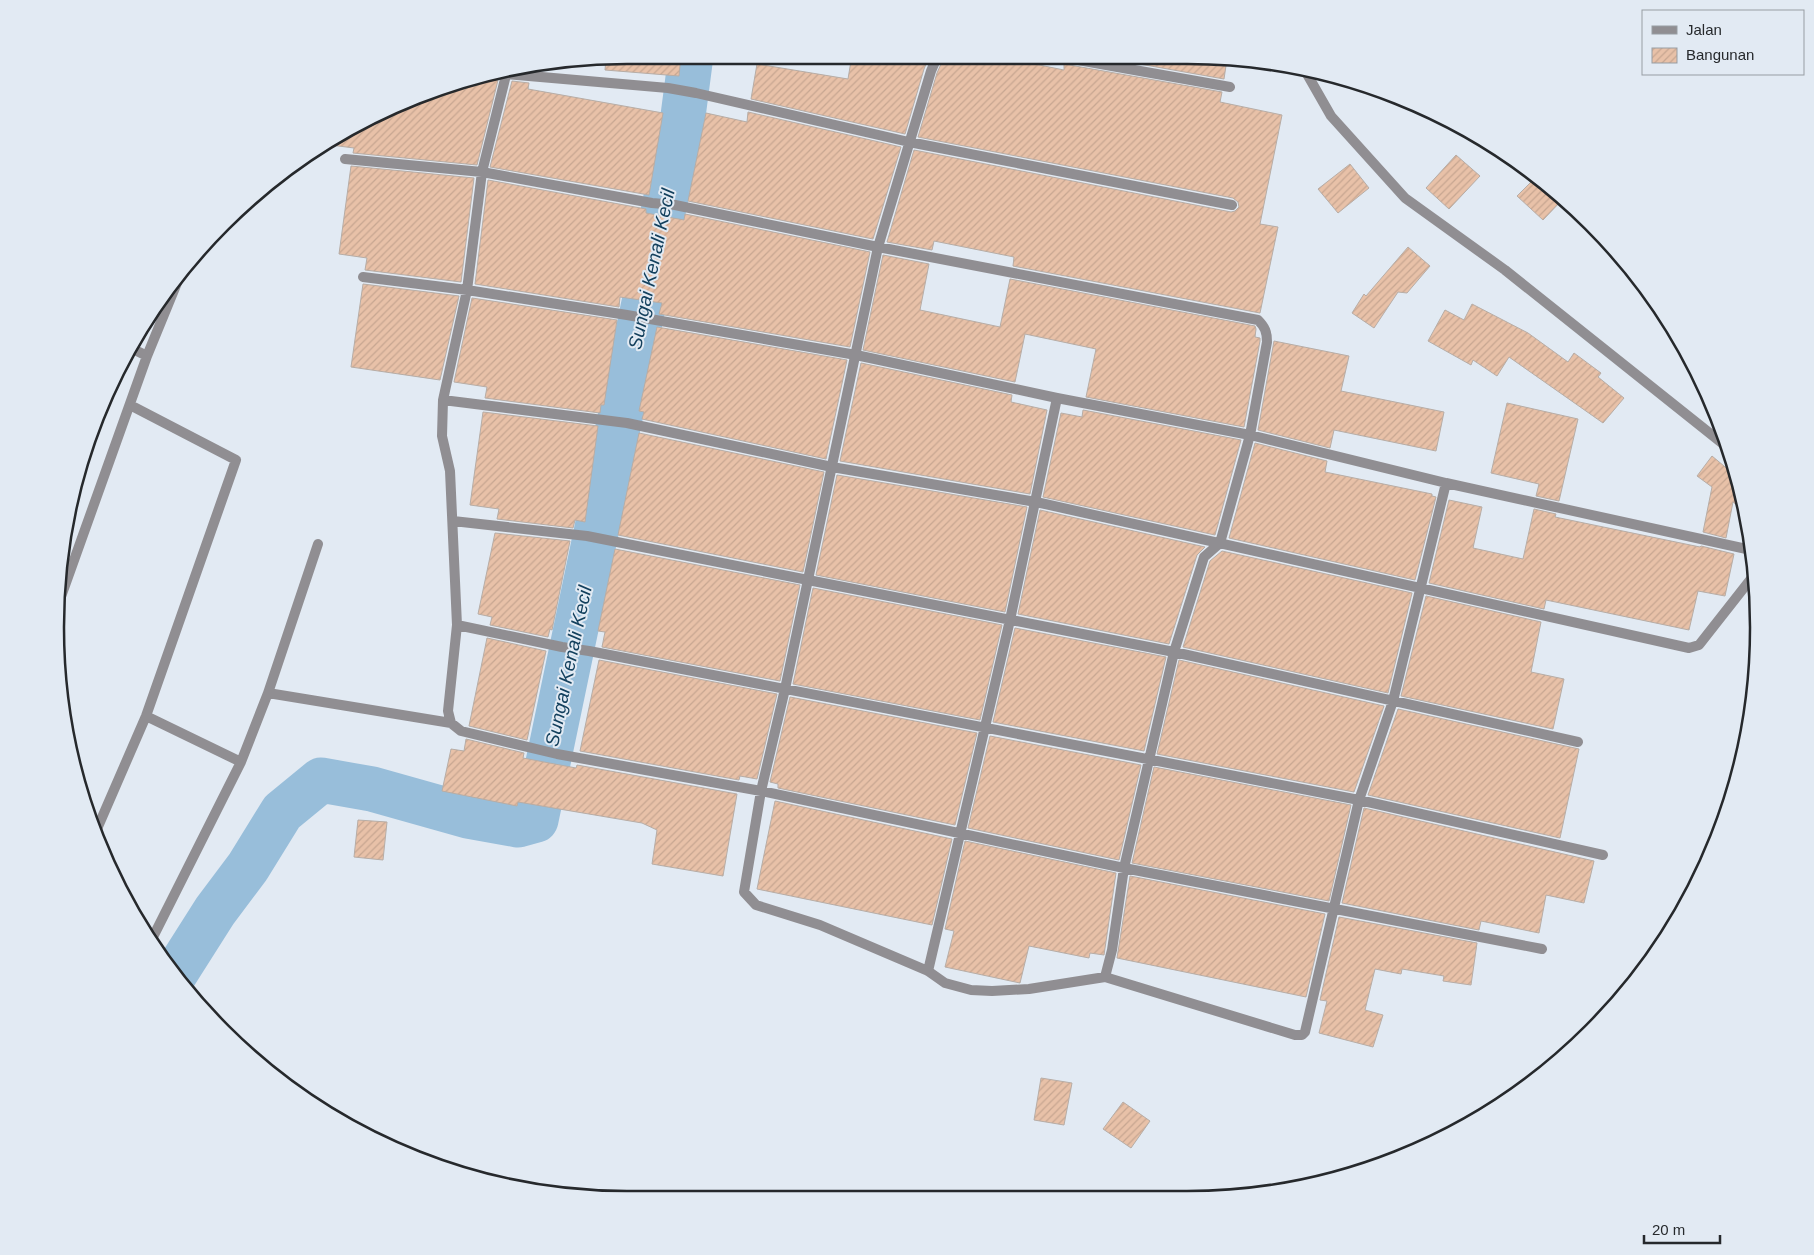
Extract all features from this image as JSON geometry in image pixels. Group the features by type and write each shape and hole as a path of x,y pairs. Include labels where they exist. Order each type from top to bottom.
{"street":[{"path":"934,64 878,247 785,689 761,791 744,892 756,905 820,925 928,971 945,983 971,990 1029,989 1105,977 1295,1035 1302,1035 1307,1027 1359,800 1394,701 1446,483"},
{"path":"1102,64 1230,86"},
{"path":"525,74 668,88 696,93 909,142 1232,205"},
{"path":"451,723 448,711 457,625 450,471 442,436 443,400 467,290 482,172 505,78"},
{"path":"1309,78 1331,116 1405,198 1505,270 1717,439"},
{"path":"345,159 482,172 652,203 675,205 878,247 1258,320 1264,326 1267,333 1267,342 1250,435 1220,543 1204,557 1174,652 1124,868 1112,950 1105,977"},
{"path":"363,277 467,290 627,315 856,355 1057,398 1250,435 1446,483 1744,548"},
{"path":"66,583 147,356 172,296"},
{"path":"136,351 147,356"},
{"path":"928,971 1010,620 1057,398"},
{"path":"443,400 627,423 832,467 1036,502 1689,648 1699,644 1748,582"},
{"path":"99,823 146,716 236,460 130,405"},
{"path":"453,521 587,536 1174,652 1578,742"},
{"path":"155,934 241,762 268,692 318,544"},
{"path":"457,625 562,647 1359,800 1603,855"},
{"path":"268,692 451,723 461,731 552,753 761,791 1124,868 1542,950"},
{"path":"146,716 241,762"}],"building":[{"path":"680,64 679,76 605,70 605,65"},
{"path":"757,64 848,79 850,64 926,64 905,134 751,99"},
{"path":"941,64 1034,64 1064,70 1064,64 1222,92 1220,102 1282,115 1260,224 1278,227 1260,313 1013,266 1014,257 934,241 932,250 887,242 914,150 1231,212 1239,207 1238,202 1233,198 918,137"},
{"path":"1140,64 1226,65 1224,79"},
{"path":"498,80 477,165 353,153 354,148 335,146 378,122 412,107 446,94"},
{"path":"512,81 529,83 528,89 663,113 649,195 490,167"},
{"path":"748,112 901,147 873,239 688,201 706,113 747,122"},
{"path":"1456,155 1480,176 1449,209 1426,188"},
{"path":"1350,164 1369,188 1338,213 1318,189"},
{"path":"351,166 474,178 461,282 365,270 367,258 339,254"},
{"path":"488,180 646,209 646,213 684,220 685,214 870,252 850,347 659,314 662,303 620,297 619,307 475,284"},
{"path":"1532,181 1558,204 1543,220 1517,196"},
{"path":"1408,247 1430,266 1407,293 1398,292 1374,328 1352,313 1364,294 1366,296"},
{"path":"883,255 929,264 920,310 1000,327 1010,279 1255,326 1255,337 1260,338 1260,341 1244,427 1086,397 1096,349 1025,334 1015,382 863,350"},
{"path":"363,284 459,296 440,380 351,367"},
{"path":"472,298 617,320 604,405 601,405 600,413 485,398 487,387 454,382"},
{"path":"1472,304 1528,333 1568,362 1574,353 1601,373 1598,377 1624,398 1603,423 1509,357 1497,376 1473,360 1471,365 1428,341 1445,310 1464,320"},
{"path":"657,327 847,360 826,459 642,419 644,412 639,411"},
{"path":"1274,341 1349,356 1341,391 1444,412 1436,451 1334,430 1330,448 1258,430"},
{"path":"861,363 1012,395 1011,402 1047,410 1030,494 840,461"},
{"path":"1507,403 1578,419 1559,501 1536,496 1539,484 1491,473"},
{"path":"1083,410 1241,440 1215,535 1043,497 1061,413 1082,417"},
{"path":"483,412 598,426 585,522 575,520 573,528 497,519 499,509 470,505"},
{"path":"639,433 824,472 803,572 618,535"},
{"path":"1255,443 1327,461 1325,472 1432,494 1432,496 1436,497 1415,580 1229,538"},
{"path":"1712,456 1727,468 1736,504 1733,502 1726,538 1703,532 1712,487 1697,476"},
{"path":"837,475 1027,507 1005,612 816,575"},
{"path":"1449,500 1482,507 1473,548 1523,559 1534,509 1556,514 1555,517 1734,554 1725,596 1698,591 1689,630 1546,600 1544,609 1429,583"},
{"path":"1040,510 1205,547 1197,555 1169,644 1018,614"},
{"path":"495,533 570,541 552,630 550,629 548,637 490,625 492,617 478,614"},
{"path":"615,549 800,585 780,681 602,647 605,632 598,631"},
{"path":"1222,551 1412,593 1388,693 1183,647 1210,561"},
{"path":"813,588 1002,625 980,720 793,684"},
{"path":"1426,596 1541,622 1531,672 1564,679 1553,729 1401,696"},
{"path":"1015,628 1166,657 1144,751 993,722"},
{"path":"487,638 546,651 527,740 469,726"},
{"path":"599,660 777,694 757,779 740,776 739,780 580,751"},
{"path":"1179,660 1384,706 1354,792 1157,754"},
{"path":"790,697 977,733 955,825 778,788 778,784 770,782"},
{"path":"1398,709 1579,749 1560,838 1368,795"},
{"path":"990,736 1141,765 1119,860 968,828"},
{"path":"466,739 524,753 523,758 576,768 577,765 737,794 723,876 652,864 657,830 642,823 518,802 517,806 442,791 451,749 464,751"},
{"path":"1154,767 1351,805 1329,901 1132,863"},
{"path":"775,801 952,839 932,925 757,889"},
{"path":"1364,808 1594,861 1584,903 1546,895 1539,933 1481,921 1479,930 1342,903"},
{"path":"358,820 387,822 383,860 354,857"},
{"path":"965,841 1116,873 1104,955 1090,953 1089,958 1029,946 1020,983 945,967 954,931 945,929"},
{"path":"1130,876 1325,914 1306,997 1117,958"},
{"path":"1339,917 1477,943 1471,985 1443,981 1444,976 1402,969 1401,974 1375,969 1365,1010 1383,1015 1373,1047 1319,1033 1327,1001 1320,1000"},
{"path":"1041,1078 1072,1083 1064,1125 1034,1120"},
{"path":"1123,1102 1150,1121 1131,1148 1103,1129"}],"waterway":[{"name":"Sungai Kenali Kecil","path":"178,969 215,911 248,867 282,812 321,780 372,789 468,816 518,825 536,820 683,116 690,64"}]}
